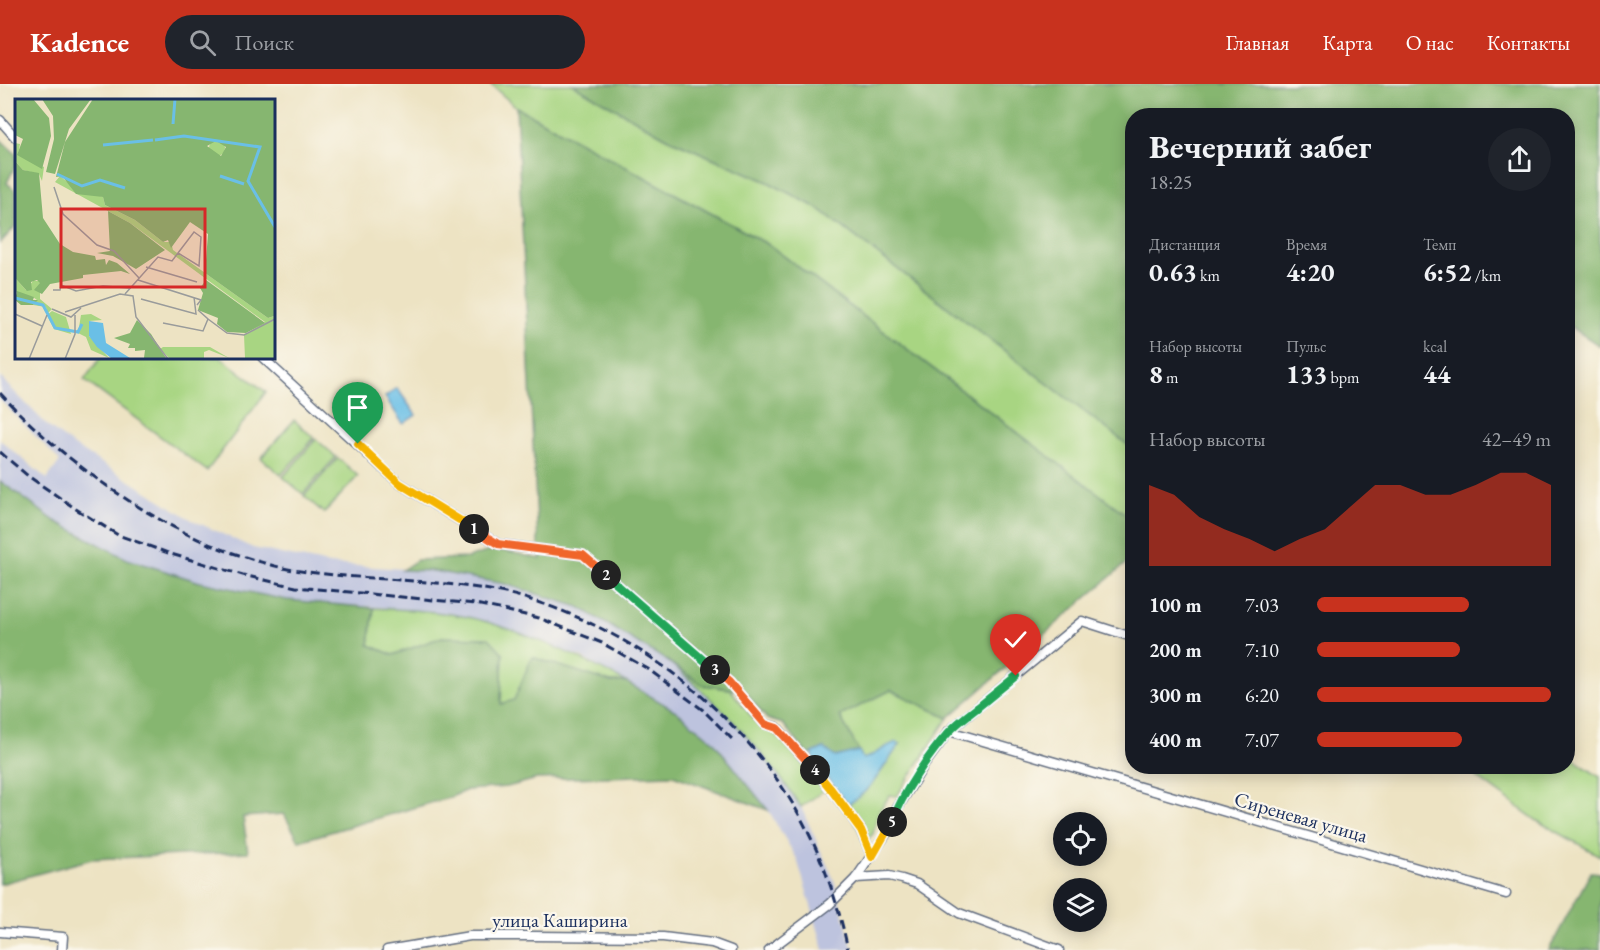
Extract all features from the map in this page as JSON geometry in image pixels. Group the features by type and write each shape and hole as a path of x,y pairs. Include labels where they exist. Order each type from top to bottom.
{"street":[{"path":"0,120 15,137"},
{"path":"263,358 399,483 498,544 583,555 729,682 765,724 777,728 836,795 861,830 872,857"},
{"path":"769,950 830,904 856,878 889,830 895,812 924,765 949,731 1082,621 1125,635"},
{"name":"Сиреневая улица","path":"949,731 1506,894"},
{"path":"856,878 889,876 918,884 958,912 1059,950"},
{"path":"0,932 63,937 62,950"},
{"name":"улица Каширина","path":"387,950 470,936 530,936 663,937 712,943 731,950"}],"shaded area":[{"path":"0,377 50,428 73,445 192,520 253,548 329,564 434,571 505,584 579,607 666,660 723,710 762,752 801,807 834,880 853,950 824,950 797,859 768,810 713,741 676,711 581,657 486,622 426,611 287,600 200,582 127,559 55,521 0,481 0,440 47,479 60,461 0,400"}],"green space":[{"path":"490,84 572,84 669,139 768,182 819,209 1125,443 1125,514 769,245 516,107"},
{"path":"572,84 1600,84 1600,346 1575,330 1575,108 1125,108 1125,443 819,209 768,182 669,139"},
{"path":"516,107 769,245 1125,514 1125,564 948,718 891,690 840,716 859,751 835,757 824,748 808,755 783,724 767,719 744,691 703,685 579,607 505,584 434,571 402,570 417,560 468,558 495,549 541,559 538,543"},
{"path":"0,139 15,153 15,166 7,183 15,190 15,227 0,243"},
{"path":"100,358 221,358 266,392 207,471 84,380"},
{"path":"294,420 314,438 281,475 261,458"},
{"path":"316,439 336,457 303,494 283,477"},
{"path":"338,458 358,476 324,513 304,496"},
{"path":"0,481 55,521 127,559 200,582 287,600 374,608 369,645 393,655 442,637 489,638 503,653 501,704 514,700 532,657 611,682 626,682 676,711 713,741 768,810 673,775 537,779 507,787 467,790 451,797 299,841 284,814 243,817 248,852 92,859 0,884"},
{"path":"374,608 445,613 487,622 558,648 626,682 611,682 500,704 503,654 442,637 393,655 369,645"},
{"path":"666,660 702,685 730,689 761,728 774,733 827,788 801,807 772,766 740,728"},
{"path":"891,690 948,718 897,796 890,795 878,813 873,834 864,842 848,804 871,785 900,744 885,747 875,756 863,759 840,716"},
{"path":"1575,761 1600,777 1600,856 1536,820 1473,774 1575,774"},
{"path":"1591,872 1600,873 1600,950 1549,950"}],"water":[{"path":"397,388 416,415 403,424 385,397"},
{"path":"897,742 900,744 871,785 848,804 813,761 813,753 824,748 835,757 859,751 863,759"}],"railway":[{"path":"0,393 23,417 78,465 141,508 205,542 257,561 294,570 426,582 505,593 550,606 594,625 637,649 678,677 715,709 749,744 779,782 818,853 840,917 848,950"},
{"path":"0,452 28,476 118,535 171,554 243,575 296,587 476,604 539,618 602,643 648,669 703,710 733,740"}],"route":[{"path":"358,444 399,483 498,544 583,555 729,682 765,724 777,728 830,788 861,830 872,857 889,830 895,812 924,765 949,731 1016,676"}]}
